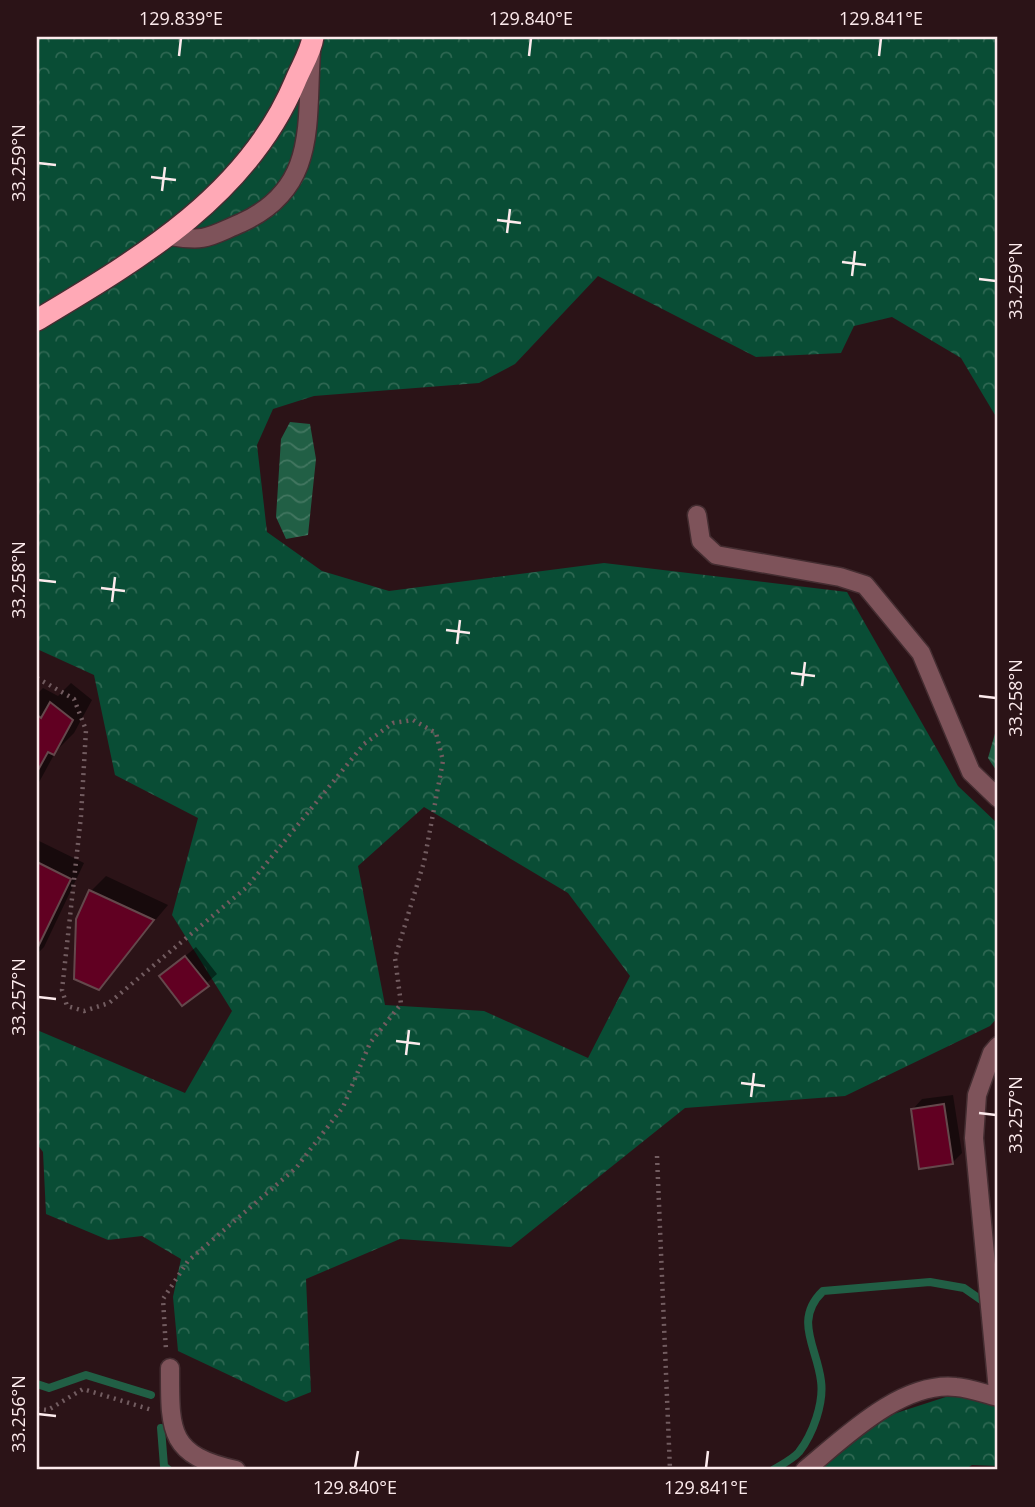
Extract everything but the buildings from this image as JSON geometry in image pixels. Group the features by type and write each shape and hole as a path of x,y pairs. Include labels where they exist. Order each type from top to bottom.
{"highway":[{"path":"37,320 170,236 242,170 283,111 316,39"}],"street":[{"path":"170,236 200,241 263,213 293,184 304,150 316,39"},
{"path":"697,515 701,541 716,555 840,576 865,585 921,653 971,772 998,798"},
{"path":"998,1046 992,1053 977,1095 974,1138 991,1241 987,1284 998,1391"},
{"path":"170,1368 170,1415 185,1451 206,1463 236,1470"},
{"path":"805,1470 870,1417 919,1390 955,1387 998,1397"}],"path":[{"path":"37,678 74,699 86,730 82,816 62,990 67,1006 84,1011 109,1003 247,887 364,744 393,723 413,720 436,733 443,761 424,862 395,958 401,1004 370,1043 343,1107 296,1168 188,1261 163,1299 164,1344 170,1368"},
{"path":"657,1156 670,1470"},
{"path":"37,1409 48,1410 83,1390 170,1415"}],"green space":[{"path":"37,37 998,37 998,420 961,358 892,317 854,326 841,353 756,357 598,276 515,364 479,383 314,396 273,409 257,445 267,532 322,571 389,591 604,563 847,592 958,786 998,824 998,1017 990,1026 845,1096 685,1108 511,1247 400,1239 306,1279 311,1392 286,1402 178,1351 173,1297 181,1259 142,1236 108,1240 46,1214 43,1152 37,1144 37,1030 185,1093 232,1011 172,915 198,818 115,775 94,675 37,649","holes":["424,807 568,893 630,976 588,1058 484,1011 385,1005 358,866"]},
{"path":"958,1393 998,1402 998,1466 972,1465 964,1470 818,1470 881,1418"}],"water":[{"path":"290,422 310,424 316,459 308,535 286,539 276,517 281,439"},
{"path":"998,723 998,773 988,758"}],"waterway":[{"path":"773,1470 799,1452 816,1418 821,1399 821,1381 808,1323 814,1302 823,1291 930,1282 964,1288 987,1304"},
{"path":"37,1384 49,1388 86,1375 151,1395"},
{"path":"161,1428 164,1466 169,1470"}]}
